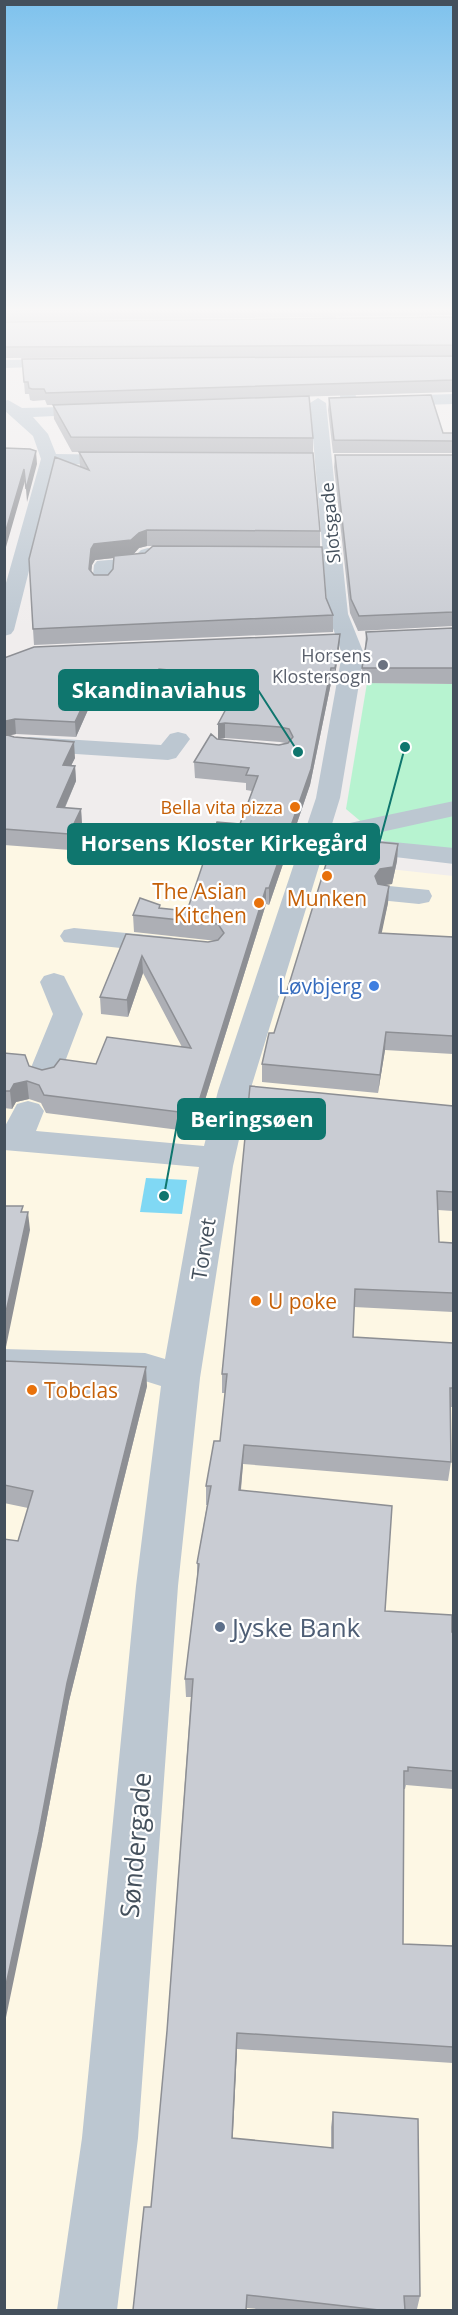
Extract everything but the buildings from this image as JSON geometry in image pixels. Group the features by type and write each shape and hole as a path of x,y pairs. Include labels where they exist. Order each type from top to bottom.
{"street":[{"path":"4,630 49,457 47,444 21,416"},
{"name":"Slotsgade","path":"314,416 318,460 333,555 338,614 343,630 350,640"},
{"path":"28,455 144,460"},
{"path":"318,460 346,460"},
{"path":"102,585 104,565 138,563 148,554 168,554"},
{"path":"311,555 333,555"},
{"name":"Torvet","path":"181,1378 221,1146 264,954 312,886 317,836 328,798 327,754 353,654 350,640"},
{"path":"16,743 168,753 178,740"},
{"path":"317,836 345,832 450,804"},
{"path":"317,836 453,856"},
{"path":"389,894 419,897"},
{"path":"74,936 197,948"},
{"path":"44,1075 68,1014 54,982"},
{"path":"234,1091 268,1094"},
{"path":"16,1130 221,1146"},
{"path":"6,1363 146,1367 181,1378"},
{"name":"Søndergade","path":"87,2310 110,2138 158,1574 181,1378"}],"shaded area":[{"path":"5,827 453,876 453,2310 5,2310"}],"green space":[{"path":"367,683 453,684 453,852 390,846 346,809"}],"water":[{"path":"146,1178 187,1180 182,1214 140,1212"}],"place":[{"name":"Horsens Klostersogn","path":"383,665"},
{"name":"Horsens Kloster Kirkegård","path":"405,747"},
{"name":"Skandinaviahus","path":"298,752"},
{"name":"Bella vita pizza","path":"295,807"},
{"name":"Munken","path":"327,876"},
{"name":"The Asian Kitchen","path":"259,903"},
{"name":"Løvbjerg","path":"374,986"},
{"name":"Beringsøen","path":"164,1196"},
{"name":"U poke","path":"256,1301"},
{"name":"Tobclas","path":"32,1390"},
{"name":"Jyske Bank","path":"220,1627"}]}
